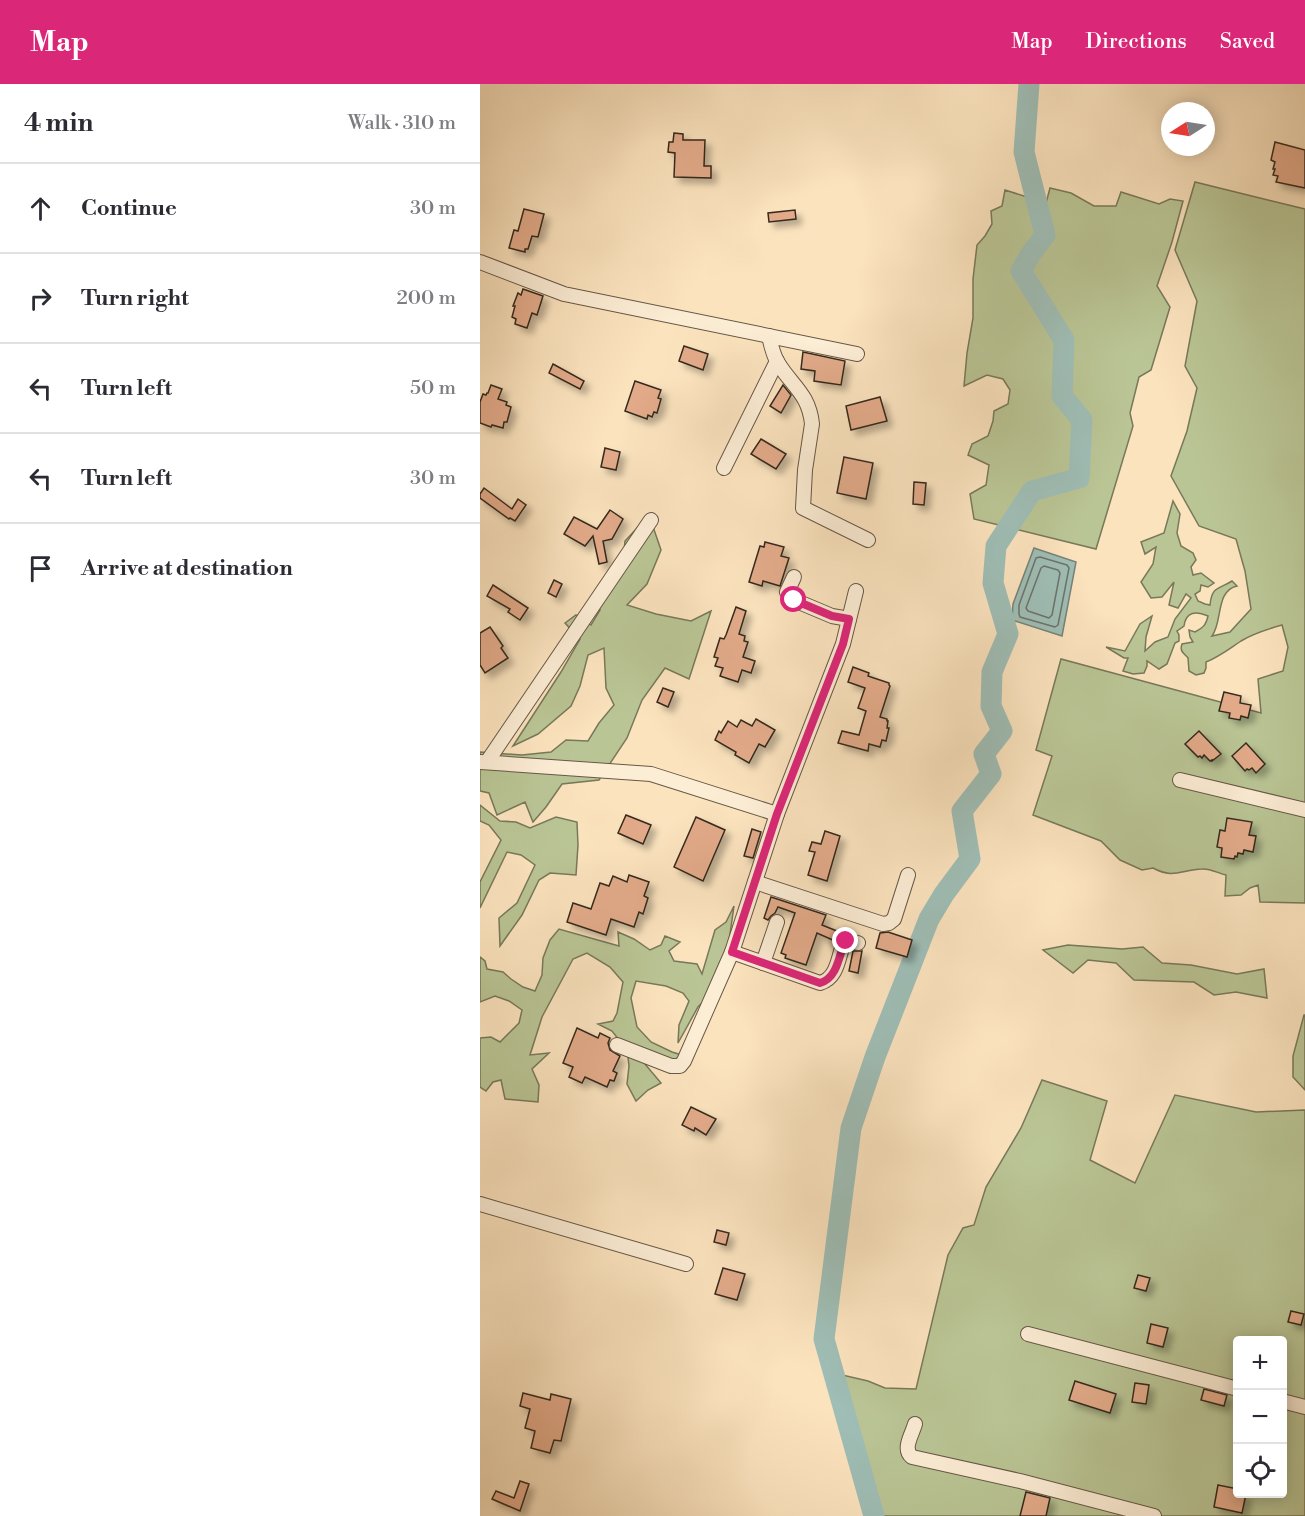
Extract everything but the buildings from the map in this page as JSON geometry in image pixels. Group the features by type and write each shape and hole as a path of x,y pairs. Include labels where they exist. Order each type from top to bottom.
{"street":[{"path":"480,263 564,294 857,354"},
{"path":"769,336 777,361 807,403 812,424 802,508 868,540"},
{"path":"724,468 777,361"},
{"path":"483,762 651,520"},
{"path":"794,577 787,592 794,600 832,616 849,619"},
{"path":"617,1045 671,1066 680,1065 684,1061 732,952 777,814 843,644 856,591"},
{"path":"483,762 651,774 777,814"},
{"path":"1180,780 1305,810"},
{"path":"755,882 886,924 894,919 908,875"},
{"path":"763,963 777,922"},
{"path":"732,952 820,983 830,978 844,943 848,941 858,943"},
{"path":"480,1204 686,1264"},
{"path":"1028,1334 1233,1388"},
{"path":"1287,1402 1305,1407"},
{"path":"915,1424 907,1449 912,1457 1020,1481 1154,1516"}],"green space":[{"path":"1195,182 1305,209 1305,903 1260,902 1258,885 1241,895 1225,896 1226,875 1208,869 1177,873 1166,873 1153,868 1142,870 1120,860 1101,841 1033,815 1052,756 1036,750 1061,659 1261,713 1258,679 1283,671 1288,647 1282,625 1251,636 1206,662 1204,673 1196,675 1189,671 1188,658 1181,647 1182,644 1193,642 1189,630 1195,632 1205,624 1208,616 1199,613 1189,615 1184,626 1177,631 1179,641 1175,643 1167,664 1159,669 1147,661 1144,673 1133,674 1123,671 1128,658 1106,647 1125,651 1140,624 1152,616 1145,651 1155,642 1168,637 1175,619 1191,598 1186,594 1178,608 1169,605 1174,582 1162,597 1151,598 1141,582 1153,564 1156,547 1145,554 1141,542 1164,533 1173,501 1180,514 1177,533 1181,546 1193,553 1196,560 1191,567 1193,575 1201,573 1214,583 1208,587 1201,585 1200,591 1195,594 1198,601 1210,605 1214,591 1232,581 1237,586 1230,589 1222,600 1212,636 1230,632 1251,609 1245,571 1236,539 1199,526 1171,476 1187,431 1197,388 1185,366 1197,301 1175,250"},
{"path":"1050,188 1071,193 1094,206 1116,206 1121,192 1159,204 1170,199 1183,201 1157,286 1170,307 1151,370 1139,377 1130,413 1133,426 1096,549 974,519 970,494 986,485 989,465 968,455 972,444 988,436 994,411 1008,404 1010,390 1003,379 987,375 964,386 973,318 973,279 977,245 992,224 991,211 1002,206 1005,190 1046,203"},
{"path":"649,515 661,550 647,584 627,605 691,621 711,611 689,679 665,668 642,700 627,738 599,780 562,784 533,822 525,802 497,815 489,793 480,791 480,752 522,755 551,752 566,740 588,741 614,705 606,688 604,648 588,655 580,686 571,706 538,734 513,746 580,639 565,623 576,615 591,625 600,610 596,592 624,550 625,541"},
{"path":"480,805 500,821 516,822 530,828 556,817 577,822 576,875 550,873 539,880 522,915 500,946 499,918 517,903 535,865 521,855 507,852 480,908 480,882 501,840 489,825 480,821"},
{"path":"734,906 729,941 710,995 698,1007 678,1043 679,1025 689,1001 683,993 666,986 636,981 631,998 637,1027 651,1042 685,1056 666,1065 634,1051 661,1083 648,1090 636,1101 627,1084 629,1066 627,1050 612,1031 598,1024 613,1021 617,1013 623,982 610,967 587,953 573,959 542,1017 530,1055 549,1053 532,1069 539,1085 538,1102 505,1099 501,1080 493,1082 486,1091 480,1087 480,1038 491,1037 500,1042 519,1023 522,1010 509,1001 495,996 480,1002 480,957 485,961 487,969 503,972 523,987 535,991 542,975 543,958 550,940 559,929 619,946 618,932 650,950 661,945 665,936 680,942 669,951 674,961 697,964 702,974 715,930 726,922"},
{"path":"1068,945 1122,949 1143,947 1162,963 1191,965 1237,974 1264,969 1267,998 1236,992 1214,995 1194,982 1134,980 1116,963 1088,960 1073,973 1043,950"},
{"path":"1304,1015 1305,1090 1293,1077 1293,1056"},
{"path":"1042,1080 1107,1101 1090,1160 1135,1183 1175,1095 1256,1112 1305,1110 1305,1516 876,1516 838,1374 868,1381 885,1388 916,1389 948,1255 963,1228 974,1225 986,1187 1021,1128"}],"water":[{"path":"1034,548 1076,562 1062,636 1012,620 1013,604"}],"waterway":[{"path":"874,1516 824,1339 851,1128 875,1057 929,919 970,859 962,811 991,774 984,754 1002,731 991,706 992,672 1008,634 993,583 996,546 1032,491 1079,478 1082,420 1062,396 1064,340 1021,271 1045,235 1024,152 1029,84"}],"route":[{"path":"794,600 832,616 849,619 843,644 777,814 732,952 820,983 830,978 846,941"}]}
